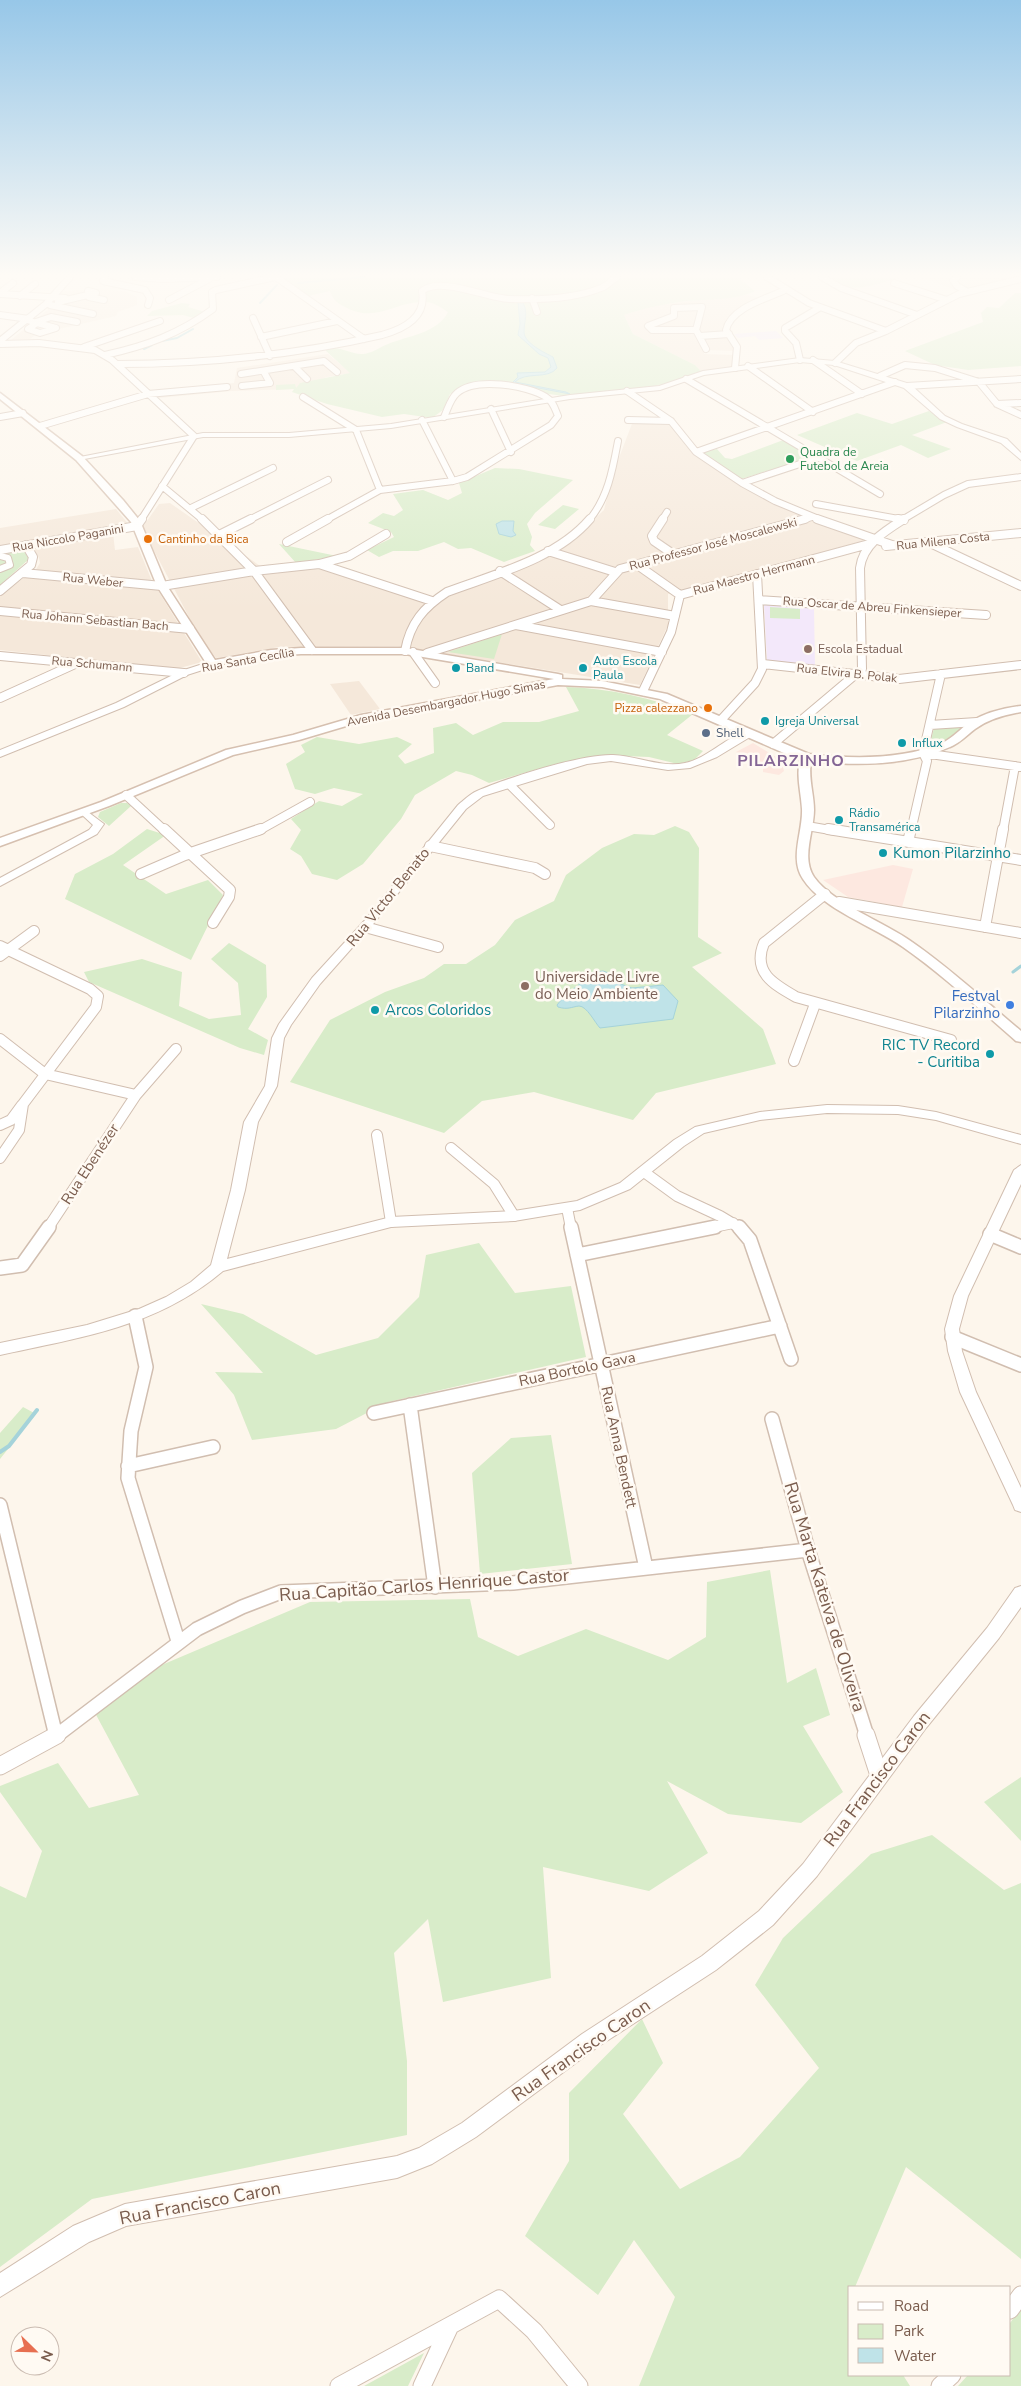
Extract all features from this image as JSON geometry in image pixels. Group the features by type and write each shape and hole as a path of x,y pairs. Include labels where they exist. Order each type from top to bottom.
{"main road":[{"path":"0,395 79,458 114,494 137,526 162,586 212,664"},
{"name":"Rua Santa Cecília","path":"212,664 271,653 312,650 409,651 602,684"},
{"name":"Rua Santa Cecília","path":"541,674 565,682"},
{"name":"Avenida Desembargador Hugo Simas","path":"0,842 84,812 216,757 302,736 353,720 565,682 602,684 643,691 673,699 785,752 806,757"},
{"path":"1021,709 1010,710 978,722 951,743 923,753 840,760 806,757 803,774 808,809 804,866 811,882 825,894 907,943 1021,1038"},
{"name":"Avenida Desembargador Hugo Simas","path":"698,711 806,757"},
{"path":"746,734 773,744"}],"street":[{"path":"142,388 194,436"},
{"path":"40,426 148,394 213,388"},
{"path":"444,417 455,394 464,388"},
{"path":"287,542 380,490 453,481 481,471 556,421 558,416 550,400 540,394 511,388"},
{"path":"79,458 194,436 289,435 356,430 550,400 652,388"},
{"path":"704,388 880,494"},
{"path":"780,388 814,412"},
{"path":"854,388 862,394"},
{"path":"696,452 878,388"},
{"path":"912,388 943,418 1004,441 1021,458"},
{"path":"984,388 997,404 1021,415"},
{"path":"627,391 671,420 696,452 742,483 868,546 892,546"},
{"path":"303,397 356,430 380,490"},
{"path":"997,404 1021,403"},
{"path":"491,409 511,452"},
{"path":"0,417 23,413"},
{"path":"422,420 453,481"},
{"path":"628,420 671,420"},
{"path":"137,526 150,510 162,486 189,448 194,436"},
{"path":"435,683 409,651 407,636 414,619 432,601 447,592 548,551 572,536 596,512 618,441"},
{"path":"742,483 821,457"},
{"path":"191,508 273,468"},
{"path":"773,744 858,674 863,666 860,568 868,546 904,520 968,484 1021,477"},
{"path":"219,536 328,480"},
{"path":"162,486 191,508 254,571 312,650"},
{"path":"816,504 904,520"},
{"path":"667,512 652,536 654,541 673,554"},
{"name":"Rua Professor José Moscalewski","path":"591,601 614,572 636,564 812,517"},
{"name":"Rua Niccolo Paganini","path":"0,550 137,526"},
{"name":"Rua Milena Costa","path":"868,546 892,546 1021,533"},
{"name":"Rua Weber","path":"23,573 162,586 254,571 319,564 349,556 386,534"},
{"path":"930,542 1021,586"},
{"path":"0,591 31,565 33,558 26,545"},
{"name":"Rua Maestro Herrmann","path":"643,691 662,652 675,616 680,595 850,549 868,546"},
{"path":"548,551 614,572"},
{"path":"0,556 8,558 10,565 0,569"},
{"path":"319,564 432,601"},
{"path":"636,564 680,595"},
{"path":"500,571 560,609"},
{"path":"721,720 755,683 763,664 757,574"},
{"name":"Rua Oscar de Abreu Finkensieper","path":"759,600 986,615"},
{"path":"427,653 560,609 591,601 675,616"},
{"name":"Rua Johann Sebastian Bach","path":"0,611 190,629"},
{"path":"516,624 662,652"},
{"name":"Rua Schumann","path":"0,656 184,673"},
{"path":"0,698 77,664"},
{"name":"Rua Santa Cecília","path":"0,754 120,705 184,673 212,664"},
{"name":"Rua Elvira B. Polak","path":"763,664 899,679 1021,665"},
{"path":"908,842 927,761 923,753 941,674"},
{"path":"930,725 978,722"},
{"name":"Rua Victor Benato","path":"218,1267 238,1190 251,1122 271,1086 281,1031 308,992 365,927 430,846 472,798 509,784 579,764 611,758 672,767 684,766 706,758 746,734"},
{"path":"923,753 1018,767 998,856 985,927"},
{"path":"509,784 550,825"},
{"path":"126,795 230,890 229,897 213,923"},
{"path":"141,874 191,853 206,850 274,825 310,802"},
{"path":"0,883 93,832 99,824 84,812"},
{"path":"807,826 1021,860"},
{"path":"430,846 529,867 545,874"},
{"path":"825,894 769,939 759,955 761,970 770,981 796,998 952,1040"},
{"path":"839,902 1021,933"},
{"path":"365,927 438,947"},
{"path":"2,950 34,931"},
{"path":"0,1125 11,1120 96,1007 98,996 90,989 2,950"},
{"path":"794,1061 815,1004"},
{"path":"0,1039 45,1074 136,1095"},
{"name":"Rua Ebenézer","path":"0,1268 22,1265 27,1260 136,1095 176,1049"},
{"path":"0,1158 19,1130 23,1104"},
{"path":"0,1349 135,1316 171,1300 204,1279 218,1267 391,1222 514,1216 567,1208 617,1190 644,1172 688,1136 712,1126 760,1116 827,1109 874,1108 916,1112 1021,1140"},
{"path":"377,1135 391,1222"},
{"path":"451,1148 494,1184 514,1216"},
{"path":"1021,1170 956,1310 952,1337 960,1371 975,1408 1021,1505"},
{"path":"644,1172 682,1199 733,1223 746,1232 791,1359"},
{"name":"Rua Anna Bendett","path":"567,1208 646,1568"},
{"path":"577,1254 733,1223"},
{"path":"990,1234 1021,1247"},
{"path":"135,1316 146,1367 131,1430 128,1466 131,1491 178,1642"},
{"name":"Rua Bortolo Gava","path":"374,1413 780,1326"},
{"path":"952,1337 1021,1365"},
{"path":"410,1405 435,1587"},
{"name":"Rua Marta Kateiva de Oliveira","path":"772,1419 808,1550 879,1775"},
{"path":"128,1466 213,1447"},
{"path":"0,1505 56,1736"},
{"name":"Rua Capitão Carlos Henrique Castor","path":"0,1766 56,1736 178,1642 219,1618 281,1592 513,1583 808,1550"},
{"name":"Rua Francisco Caron","path":"0,2286 81,2234 125,2215 396,2167 425,2156 448,2144 589,2041 708,1963 766,1918 810,1870 924,1716 994,1633 1021,1593"},
{"path":"1011,2309 1021,2295"},
{"path":"340,2386 499,2299 534,2331 579,2386"},
{"path":"422,2386 450,2326"},
{"path":"940,2386 951,2376"}],"shaded area":[{"path":"178,388 297,388 232,391 159,398 150,391"},
{"path":"633,421 670,422 694,454 741,486 812,519 868,539 867,542 668,594 668,625 640,685 398,646 279,647 216,658 199,636 142,528 159,504 170,503 263,568 321,563 431,598 445,598 527,564 580,533 604,510 614,471"},
{"path":"116,509 130,526 0,547 0,528"},
{"path":"113,533 115,550 138,547 152,581 35,571 40,563 33,547"},
{"path":"25,577 157,589 202,662 176,669 0,650 0,596"},
{"path":"764,604 814,608 815,666 767,661"},
{"path":"359,681 380,709 351,715 330,684"},
{"path":"753,743 781,760 784,771 779,775 763,772 763,763 747,760 749,757 736,752"},
{"path":"893,865 913,869 902,907 848,897 823,880"}],"green space":[{"path":"276,388 462,388 450,394 443,410 432,418 404,414 382,417 327,404 292,392 294,389 276,390"},
{"path":"510,388 636,388 563,396"},
{"path":"929,411 947,422 912,435 951,449 928,458 901,445 857,461 797,435 857,413 892,424"},
{"path":"786,439 813,457 741,479 700,453 717,449 725,458 732,459"},
{"path":"495,468 519,469 573,480 535,513 527,524 532,537 530,545 535,551 504,562 471,548 458,549 444,542 418,551 393,551 379,557 367,550 394,537 391,532 368,523 383,513 394,516 403,510 393,494 423,490 448,500 462,493 459,483"},
{"path":"563,505 579,509 555,529 538,525"},
{"path":"279,544 337,556 296,563"},
{"path":"22,547 29,559 0,585 0,550"},
{"path":"770,607 800,609 800,619 770,618"},
{"path":"502,634 494,659 448,652"},
{"path":"566,687 598,689 631,695 693,714 667,735 703,751 694,760 678,764 649,757 600,755 552,765 489,783 472,775 456,771 415,795 401,819 363,864 337,880 312,874 301,856 290,849 301,830 291,819 319,801 342,806 363,794 334,788 315,794 295,789 286,764 305,752 301,745 317,737 359,744 397,737 412,744 398,756 405,764 434,753 433,728 456,723 473,735 503,722 539,722 579,711"},
{"path":"965,725 945,741 929,748 934,728"},
{"path":"121,803 127,803 131,806 109,826 98,817 100,812"},
{"path":"675,826 689,832 699,848 698,937 722,953 692,967 763,1029 776,1064 656,1093 633,1120 534,1092 482,1101 444,1133 290,1082 330,1020 385,992 424,978 444,964 466,964 495,945 515,920 554,901 566,875 602,848 634,834 654,835"},
{"path":"147,829 166,835 123,865 166,894 208,880 223,895 191,960 65,899 75,874 113,854"},
{"path":"229,943 266,965 267,997 248,1029 268,1040 264,1055 240,1048 89,982 84,972 142,959 182,972 179,1006 209,1019 241,1015 238,983 211,959"},
{"path":"479,1243 515,1293 571,1286 586,1357 388,1402 336,1429 252,1440 234,1395 215,1372 263,1373 201,1304 243,1314 316,1355 378,1338 419,1297 426,1255"},
{"path":"23,1407 36,1414 0,1459 0,1433"},
{"path":"551,1435 572,1564 480,1574 472,1473 511,1438"},
{"path":"770,1570 787,1683 816,1668 830,1715 803,1726 843,1792 801,1823 728,1814 667,1781 708,1853 649,1891 543,1867 551,1978 443,2002 428,1919 394,1953 407,2061 407,2135 92,2199 0,2267 0,1886 26,1898 42,1851 0,1792 0,1786 58,1763 89,1808 139,1795 94,1711 157,1667 310,1602 470,1599 478,1637 518,1656 586,1629 668,1660 706,1637 707,1582"},
{"path":"1021,1777 1021,1841 984,1802"},
{"path":"932,1835 1004,1890 1021,1883 1021,2259 906,2167 855,2286 848,2286 848,2376 904,2376 910,2386 639,2386 675,2297 634,2240 598,2295 525,2236 569,2161 569,2093 642,2019 663,2063 623,2114 680,2189 740,2157 819,2068 755,1985 783,1938 871,1854"},
{"path":"1021,2308 1021,2386 958,2386 967,2376 1011,2376 1011,2322"},
{"path":"424,2353 408,2386 364,2386"}],"water":[{"path":"540,388 547,388 570,394"},
{"path":"502,521 514,521 513,531 516,535 511,537 499,534 496,524"},
{"path":"603,971 611,974 612,981 632,988 663,985 678,1001 673,1019 600,1028 582,1007 558,1007 557,1005 566,994 579,985 580,981 589,977 588,973"}],"waterway":[{"path":"1013,972 1021,966"},
{"path":"0,1452 9,1446 37,1410"}],"place":[{"name":"Quadra de Futebol de Areia","path":"790,459"},
{"name":"Cantinho da Bica","path":"148,539"},
{"name":"Escola Estadual","path":"808,649"},
{"name":"Band","path":"456,668"},
{"name":"Auto Escola Paula","path":"583,668"},
{"name":"Pizza calezzano","path":"708,708"},
{"name":"Igreja Universal","path":"765,721"},
{"name":"Shell","path":"706,733"},
{"name":"Influx","path":"902,743"},
{"name":"Rádio Transamérica","path":"839,820"},
{"name":"Kumon Pilarzinho","path":"883,853"},
{"name":"Universidade Livre do Meio Ambiente","path":"525,986"},
{"name":"Festval Pilarzinho","path":"1010,1005"},
{"name":"Arcos Coloridos","path":"375,1010"},
{"name":"RIC TV Record - Curitiba","path":"990,1054"}],"district":[{"name":"PILARZINHO","path":"791,761"}]}
